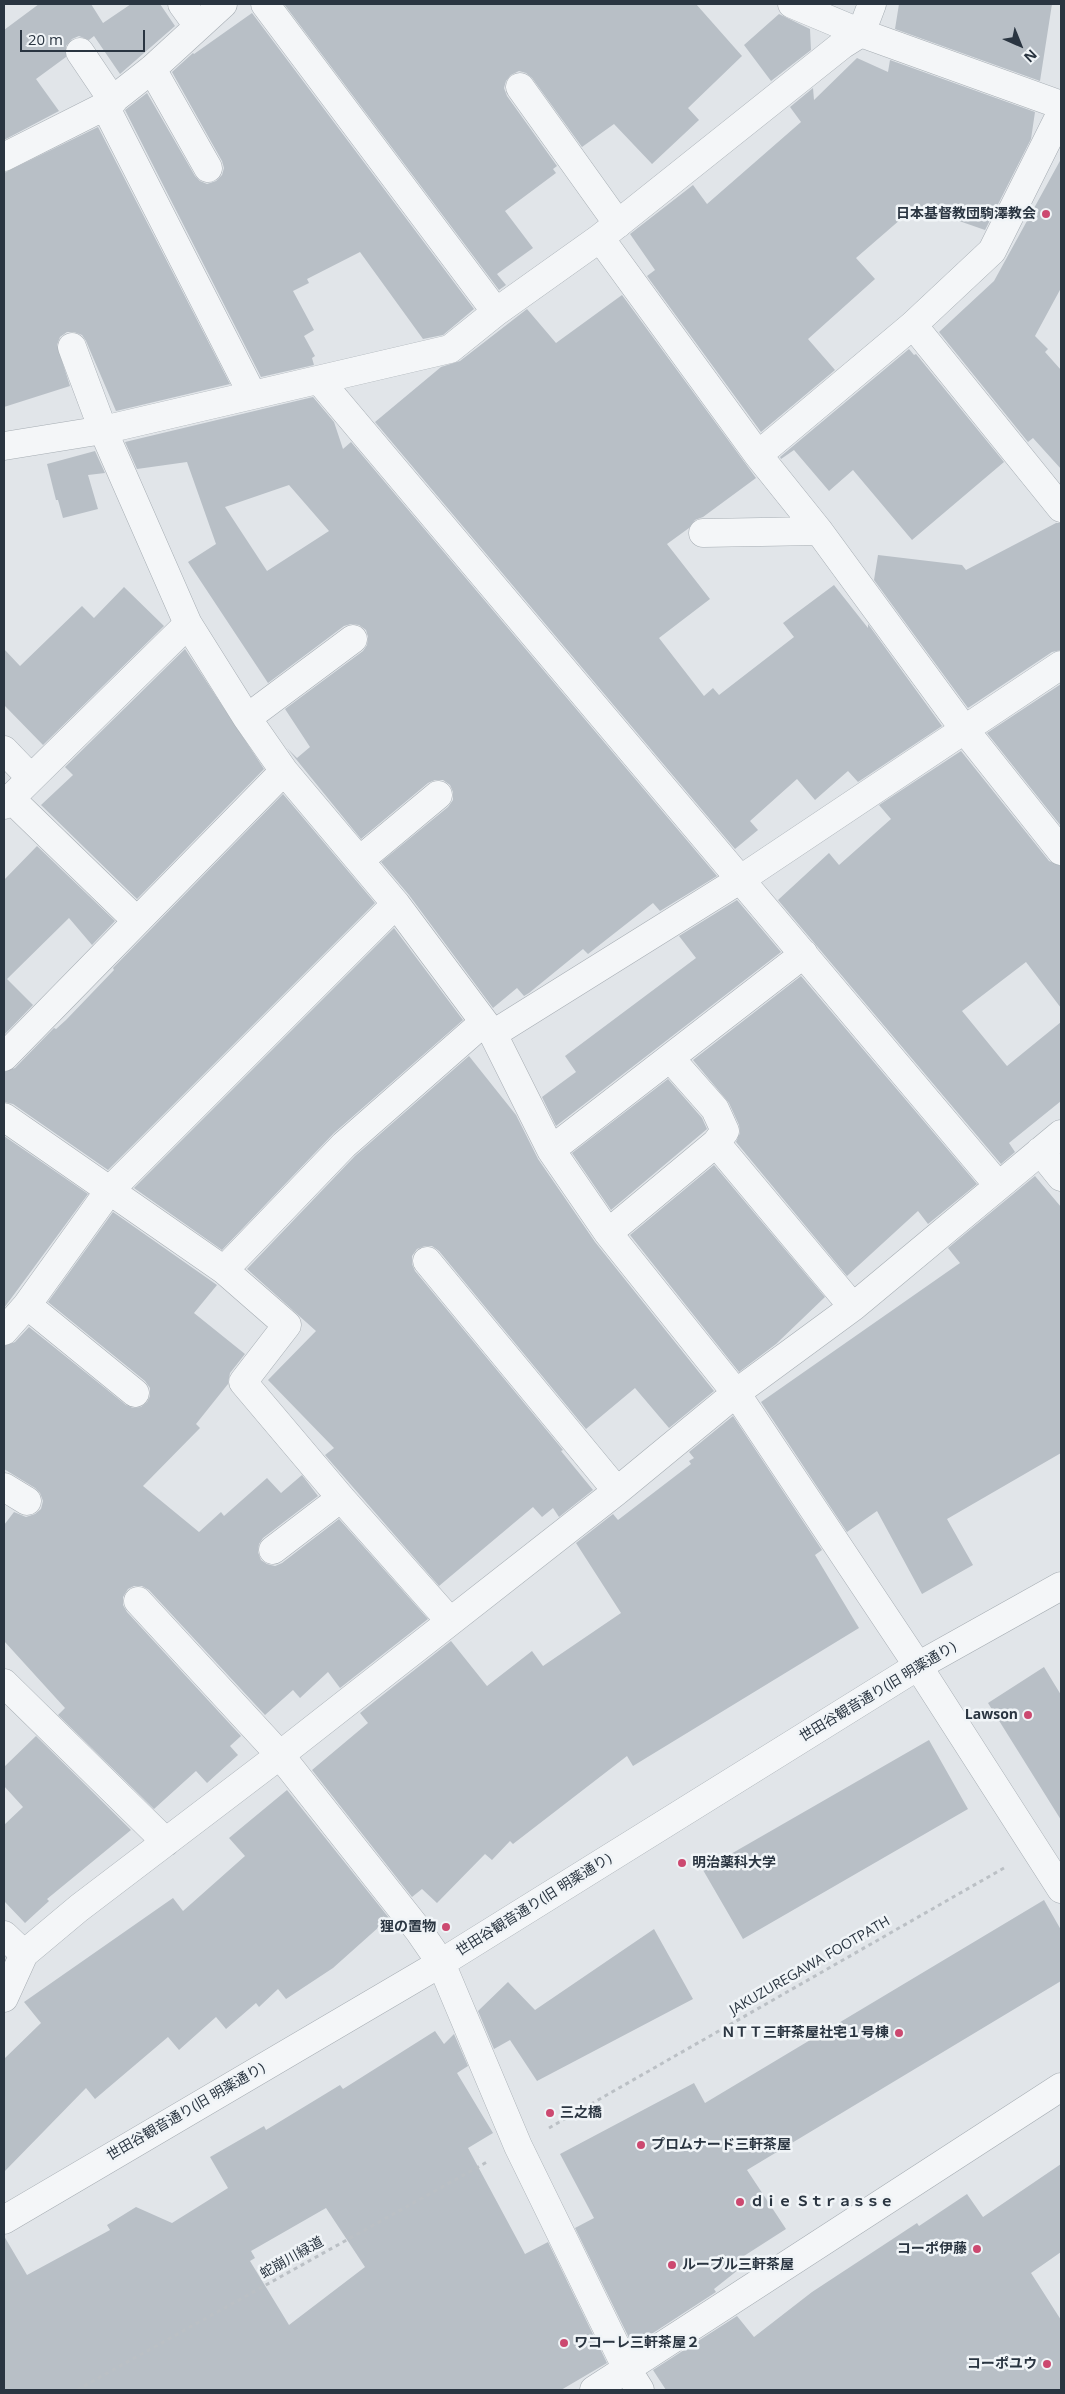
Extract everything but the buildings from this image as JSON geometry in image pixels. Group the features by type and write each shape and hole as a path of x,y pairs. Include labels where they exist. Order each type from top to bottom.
{"street":[{"path":"182,4 198,26"},
{"path":"4,158 109,103 152,69 223,4"},
{"path":"264,4 496,312"},
{"path":"792,4 861,33 1061,105"},
{"path":"4,446 103,430 450,349 496,312 609,231 842,45 861,33 872,4"},
{"path":"80,52 109,103 252,394"},
{"path":"152,69 208,168"},
{"path":"520,87 609,231 758,455 819,531 964,730 1061,851"},
{"path":"758,455 913,325 992,252 1061,113"},
{"path":"913,325 1061,508"},
{"path":"72,347 103,430 188,624 247,718 284,771 396,904 489,1028 551,1150 608,1233 736,1393 918,1666 1061,1889"},
{"path":"319,380 998,1185"},
{"path":"703,534 819,531"},
{"path":"137,921 7,801 188,624"},
{"path":"247,718 353,639"},
{"path":"224,1270 344,1145 489,1028 741,880 1061,665"},
{"path":"4,750 30,778"},
{"path":"4,1058 284,771"},
{"path":"360,860 438,795"},
{"path":"4,1331 28,1305 109,1192 396,904"},
{"path":"551,1150 804,954"},
{"path":"608,1233 716,1143 725,1131 715,1109 670,1058"},
{"path":"4,1116 109,1192 224,1270 287,1325 243,1382 341,1498 450,1620"},
{"path":"4,1998 24,1954 617,1491 736,1393 853,1307 1061,1134"},
{"path":"716,1143 853,1307"},
{"path":"1040,1151 1061,1176"},
{"path":"427,1261 617,1491"},
{"path":"28,1305 135,1394"},
{"path":"4,1487 27,1501"},
{"path":"274,1550 341,1498"},
{"name":"世田谷観音通り(旧 明薬通り)","path":"6,2213 441,1963 918,1666 1061,1586"},
{"path":"138,1601 280,1754 419,1931 441,1963 518,2146 634,2380"},
{"path":"4,1683 166,1842"},
{"path":"4,1935 24,1954"},
{"path":"594,2390 634,2380 1061,2087"}],"path":[{"name":"JAKUZUREGAWA FOOTPATH","path":"518,2146 1036,1850"},
{"name":"蛇崩川緑道","path":"77,2390 518,2146"}],"place":[{"name":"日本基督教団駒澤教会","path":"1046,214"},
{"name":"Lawson","path":"1028,1715"},
{"name":"明治薬科大学","path":"682,1863"},
{"name":"狸の置物","path":"446,1927"},
{"name":"ＮＴＴ三軒茶屋社宅１号棟","path":"899,2033"},
{"name":"三之橋","path":"550,2113"},
{"name":"プロムナード三軒茶屋","path":"641,2145"},
{"name":"ｄｉｅ Ｓｔｒａｓｓｅ","path":"740,2202"},
{"name":"コーポ伊藤","path":"977,2249"},
{"name":"ルーブル三軒茶屋","path":"672,2265"},
{"name":"ワコーレ三軒茶屋２","path":"564,2343"},
{"name":"コーポユウ","path":"1047,2364"}]}
